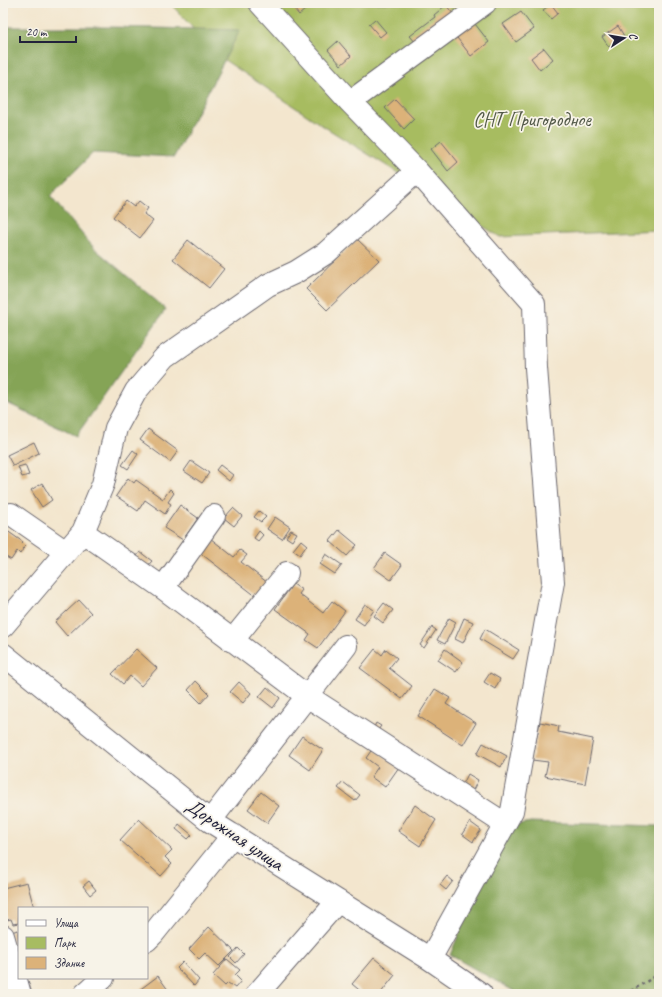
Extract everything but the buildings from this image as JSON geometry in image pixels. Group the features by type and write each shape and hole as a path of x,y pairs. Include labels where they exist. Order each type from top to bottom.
{"street":[{"path":"350,102 485,3"},
{"path":"269,6 350,102 417,171 534,304 536,368 553,582 512,811 430,959"},
{"path":"3,626 83,532 103,484 116,428 136,391 165,357 268,285 296,272 326,253 417,171"},
{"path":"11,514 66,552"},
{"path":"163,588 214,516"},
{"path":"83,532 163,588 307,696 505,824"},
{"path":"232,641 287,573"},
{"path":"210,821 346,646"},
{"name":"Дорожная улица","path":"3,654 210,821 430,959 481,994"},
{"path":"148,939 233,835"},
{"path":"256,994 338,901"},
{"path":"3,936 20,994"},
{"path":"85,994 102,979"}],"path":[{"path":"626,994 659,974"}],"green space":[{"name":"СНТ Пригородное","path":"170,3 659,3 659,230 500,237 320,124 217,55"},
{"path":"3,27 111,27 240,30 174,157 93,153 50,196 94,248 166,309 76,436 3,401"},
{"path":"531,822 659,826 659,994 519,994 450,955 489,862 514,825"}]}
